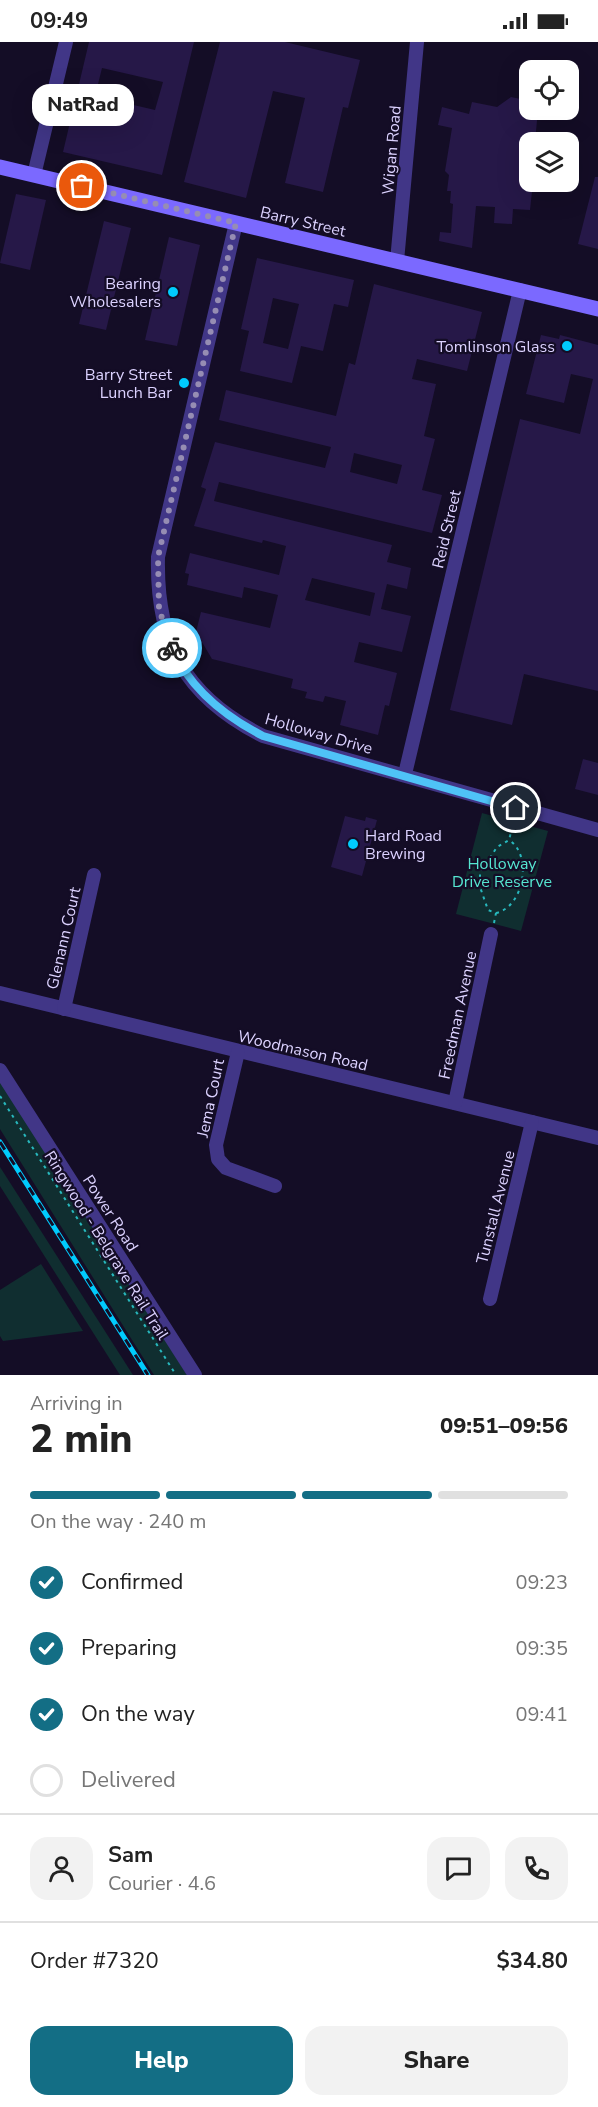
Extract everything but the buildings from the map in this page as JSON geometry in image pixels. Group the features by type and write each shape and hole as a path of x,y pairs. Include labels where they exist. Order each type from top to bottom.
{"main road":[{"name":"Barry Street","path":"0,166 598,309"}],"street":[{"path":"33,175 66,42"},
{"name":"Wigan Road","path":"398,261 417,42"},
{"name":"Holloway Drive","path":"236,223 158,557 159,609 166,637 175,656 196,688 245,727 281,741 598,830"},
{"name":"Reid Street","path":"405,774 520,291"},
{"name":"Glenann Court","path":"64,1009 94,875"},
{"name":"Freedman Avenue","path":"455,1103 491,934"},
{"name":"Woodmason Road","path":"0,993 598,1137"},
{"name":"Jema Court","path":"238,1052 216,1145 218,1159 226,1168 274,1186"},
{"name":"Power Road","path":"0,1070 195,1375"},
{"name":"Tunstall Avenue","path":"490,1299 532,1122"}],"path":[{"path":"509,840 516,845 520,853 521,888 513,903 504,911 496,913 488,910 480,887 480,873 497,847 509,840 516,808"},
{"path":"491,934 496,913"},
{"name":"Ringwood - Belgrave Rail Trail","path":"0,1096 176,1375"}],"green space":[{"name":"Holloway Drive Reserve","path":"482,813 548,831 521,931 456,914"},
{"path":"0,1081 187,1375 154,1375 0,1129"},
{"path":"0,1167 133,1375 120,1375 0,1186"},
{"path":"41,1264 83,1331 3,1341 0,1336 0,1290"}],"railway":[{"path":"0,1142 148,1375"}],"way so far":[{"path":"82,186 236,223 158,557 159,609 166,637 172,648"}],"place":[{"name":"NatRad","path":"82,186"},
{"name":"Bearing Wholesalers","path":"173,292"},
{"name":"Tomlinson Glass","path":"567,346"},
{"name":"Barry Street Lunch Bar","path":"184,383"},
{"name":"Hard Road Brewing","path":"353,844"}],"route":[{"path":"172,648 196,688 228,716 263,736 405,774 516,808"}]}
